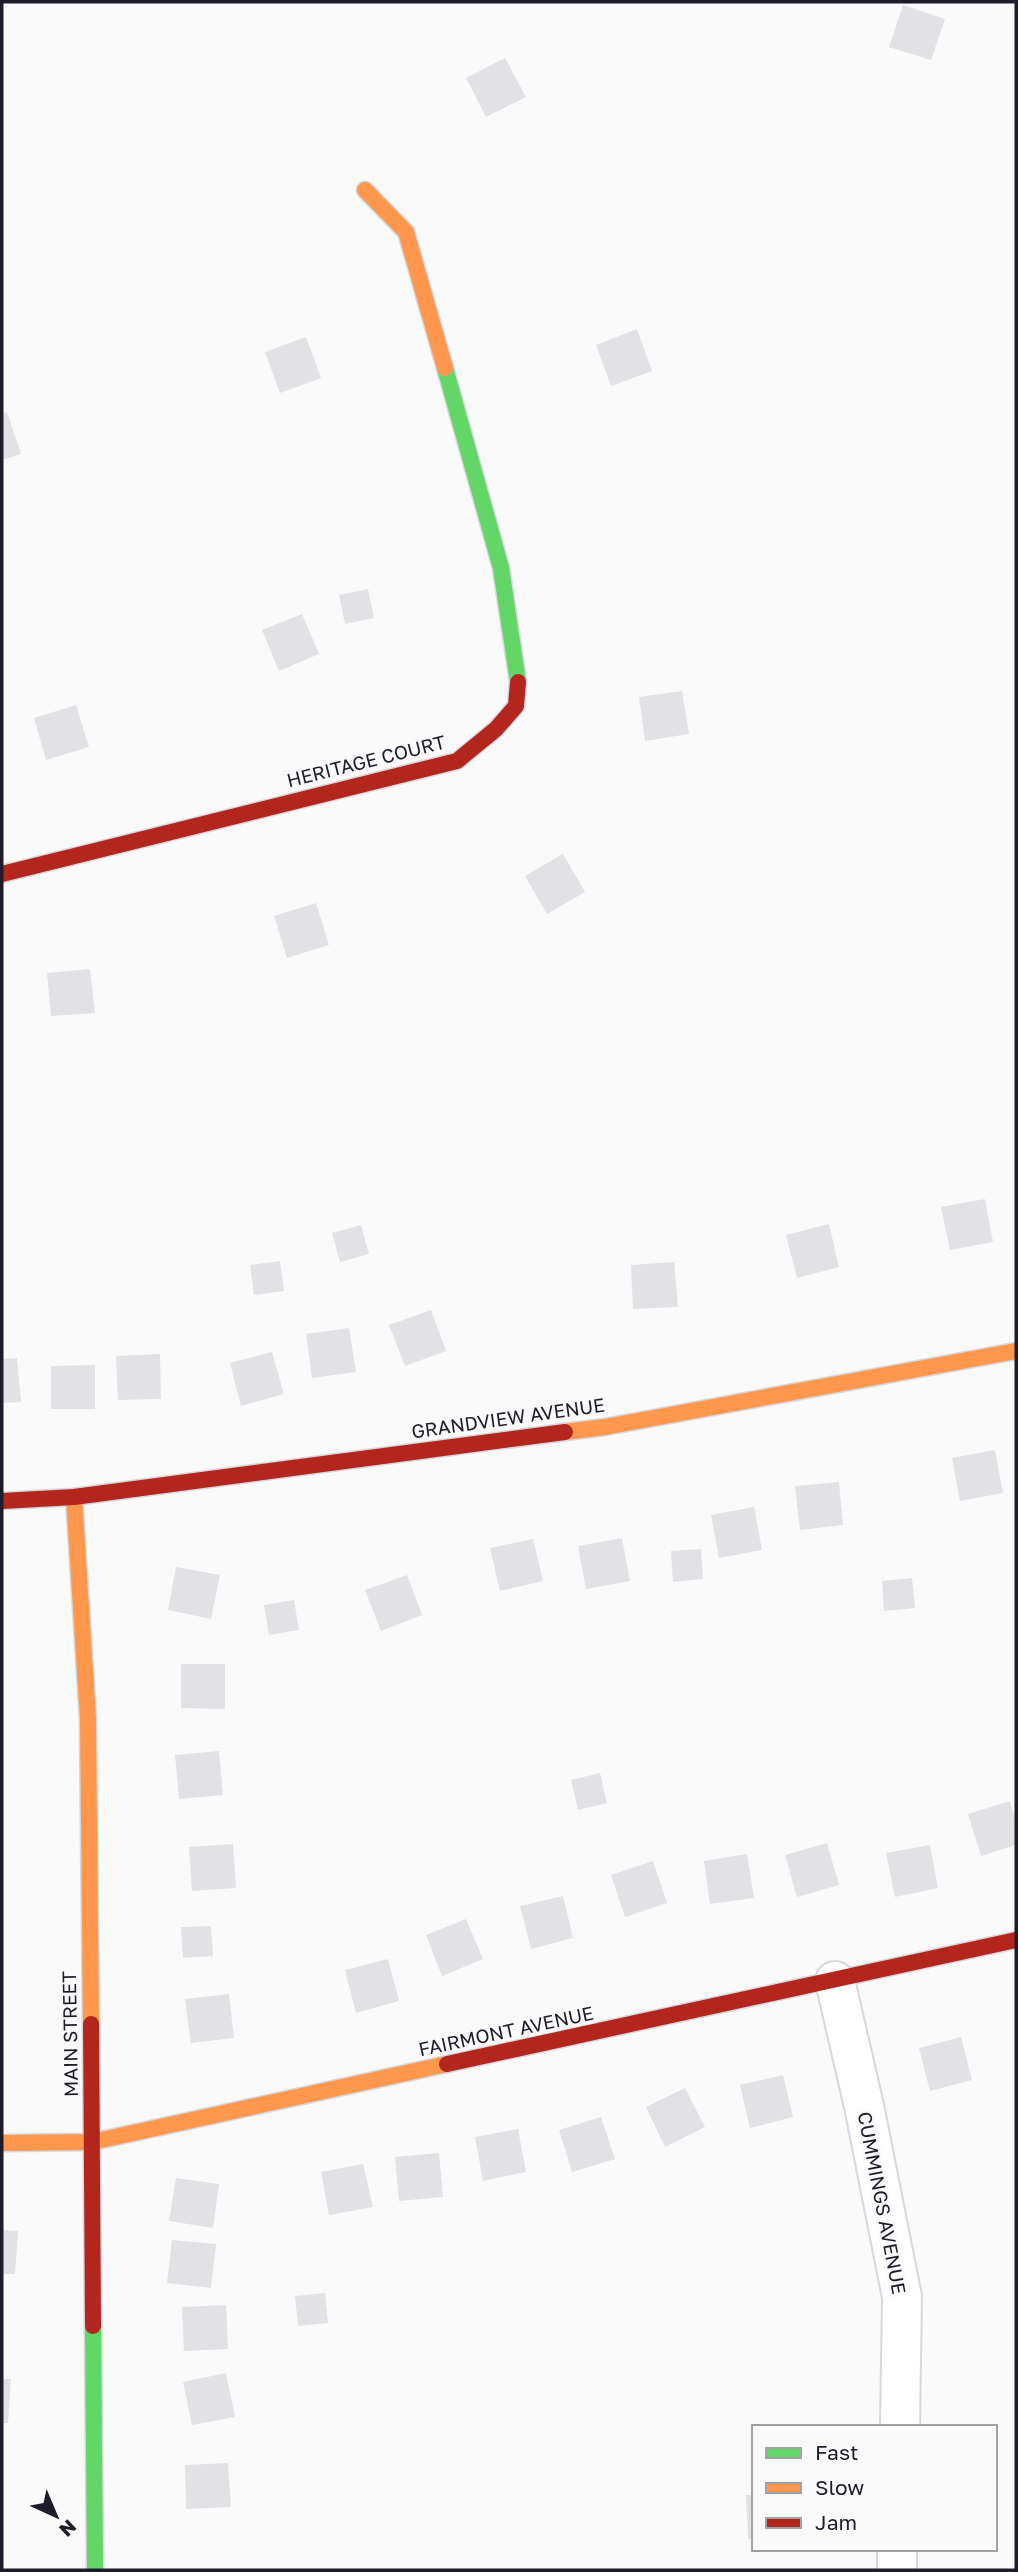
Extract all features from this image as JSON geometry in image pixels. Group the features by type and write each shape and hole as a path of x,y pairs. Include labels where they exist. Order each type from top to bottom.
{"street":[{"name":"HERITAGE COURT","path":"2,874 457,761 496,729 516,706 519,686 501,568 405,232 365,190"},
{"name":"GRANDVIEW AVENUE","path":"2,1501 74,1497 605,1427 1016,1351"},
{"name":"MAIN STREET","path":"74,1497 88,1719 96,2570"},
{"name":"FAIRMONT AVENUE","path":"2,2143 92,2143 835,1982 1016,1940"},
{"name":"CUMMINGS AVENUE","path":"835,1982 864,2106 902,2297 900,2425"},
{"path":"897,2551 897,2570"}],"building":[{"path":"903,5 945,19 931,60 889,47"},
{"path":"505,58 526,97 486,117 466,78"},
{"path":"637,329 652,371 611,386 596,345"},
{"path":"306,337 321,378 280,393 265,352"},
{"path":"7,412 21,454 2,460 2,414"},
{"path":"368,589 374,618 345,624 339,595"},
{"path":"302,614 319,654 279,671 262,630"},
{"path":"682,691 689,734 645,741 639,697"},
{"path":"76,705 89,747 46,760 34,718"},
{"path":"563,854 585,892 547,914 525,876"},
{"path":"316,903 329,945 287,958 274,916"},
{"path":"90,969 95,1013 51,1016 47,973"},
{"path":"985,1199 993,1242 950,1250 941,1207"},
{"path":"829,1224 839,1267 797,1278 786,1235"},
{"path":"361,1225 369,1254 340,1262 332,1233"},
{"path":"280,1261 284,1291 254,1295 250,1265"},
{"path":"674,1262 678,1307 633,1309 631,1265"},
{"path":"431,1310 446,1351 405,1366 389,1325"},
{"path":"349,1328 356,1372 312,1378 306,1334"},
{"path":"272,1352 284,1394 241,1406 230,1363"},
{"path":"160,1354 161,1399 118,1400 116,1356"},
{"path":"17,1358 21,1402 2,1403 2,1359"},
{"path":"95,1365 95,1409 51,1409 51,1366"},
{"path":"995,1450 1003,1493 960,1501 952,1458"},
{"path":"839,1482 843,1525 800,1530 795,1486"},
{"path":"754,1507 762,1550 719,1558 711,1515"},
{"path":"622,1538 630,1581 586,1589 578,1546"},
{"path":"533,1539 543,1581 500,1591 490,1548"},
{"path":"701,1549 703,1579 673,1582 671,1551"},
{"path":"176,1567 220,1575 211,1619 168,1610"},
{"path":"407,1575 422,1615 381,1631 365,1590"},
{"path":"912,1578 915,1608 884,1611 882,1581"},
{"path":"294,1600 299,1630 269,1635 264,1605"},
{"path":"181,1664 225,1664 225,1709 181,1708"},
{"path":"219,1751 223,1795 179,1799 175,1755"},
{"path":"600,1773 607,1803 578,1810 571,1780"},
{"path":"1010,1801 1016,1822 1016,1845 981,1856 968,1814"},
{"path":"827,1843 839,1885 797,1897 785,1855"},
{"path":"233,1844 236,1888 192,1891 189,1847"},
{"path":"930,1845 938,1888 895,1897 886,1853"},
{"path":"747,1854 754,1898 710,1904 704,1861"},
{"path":"653,1861 667,1903 625,1917 611,1875"},
{"path":"563,1896 573,1938 531,1949 520,1906"},
{"path":"466,1919 483,1959 442,1976 426,1935"},
{"path":"211,1926 213,1956 183,1958 181,1927"},
{"path":"388,1959 399,2001 356,2013 345,1970"},
{"path":"229,1994 234,2038 191,2043 185,1999"},
{"path":"961,2037 972,2080 930,2091 919,2048"},
{"path":"783,2075 793,2117 750,2128 740,2085"},
{"path":"685,2088 705,2127 665,2147 646,2107"},
{"path":"601,2117 615,2159 572,2172 559,2130"},
{"path":"518,2129 526,2172 483,2181 475,2137"},
{"path":"439,2153 443,2197 399,2201 395,2157"},
{"path":"363,2164 373,2207 329,2215 321,2172"},
{"path":"176,2178 219,2184 213,2228 169,2221"},
{"path":"2,2230 18,2231 15,2274 2,2274"},
{"path":"172,2240 216,2244 211,2288 167,2283"},
{"path":"325,2293 328,2323 298,2326 295,2296"},
{"path":"226,2305 228,2349 184,2351 182,2307"},
{"path":"226,2373 235,2417 192,2425 183,2382"},
{"path":"2,2379 11,2379 8,2423 2,2423"},
{"path":"228,2463 231,2507 186,2509 185,2465"},
{"path":"746,2495 752,2495 752,2539 748,2539"}],"traffic: fast":[{"path":"445,368 501,568 518,682"},
{"path":"93,2326 95,2570"}],"traffic: slow":[{"path":"365,190 406,232 445,368"},
{"path":"565,1432 605,1427 1016,1351"},
{"path":"74,1497 88,1719 91,2024"},
{"path":"2,2143 92,2142 447,2064"}],"traffic: jam":[{"path":"2,874 457,761 496,729 516,706 518,682"},
{"path":"2,1501 74,1497 565,1432"},
{"path":"447,2064 1016,1940"},
{"path":"91,2024 93,2326"}]}
